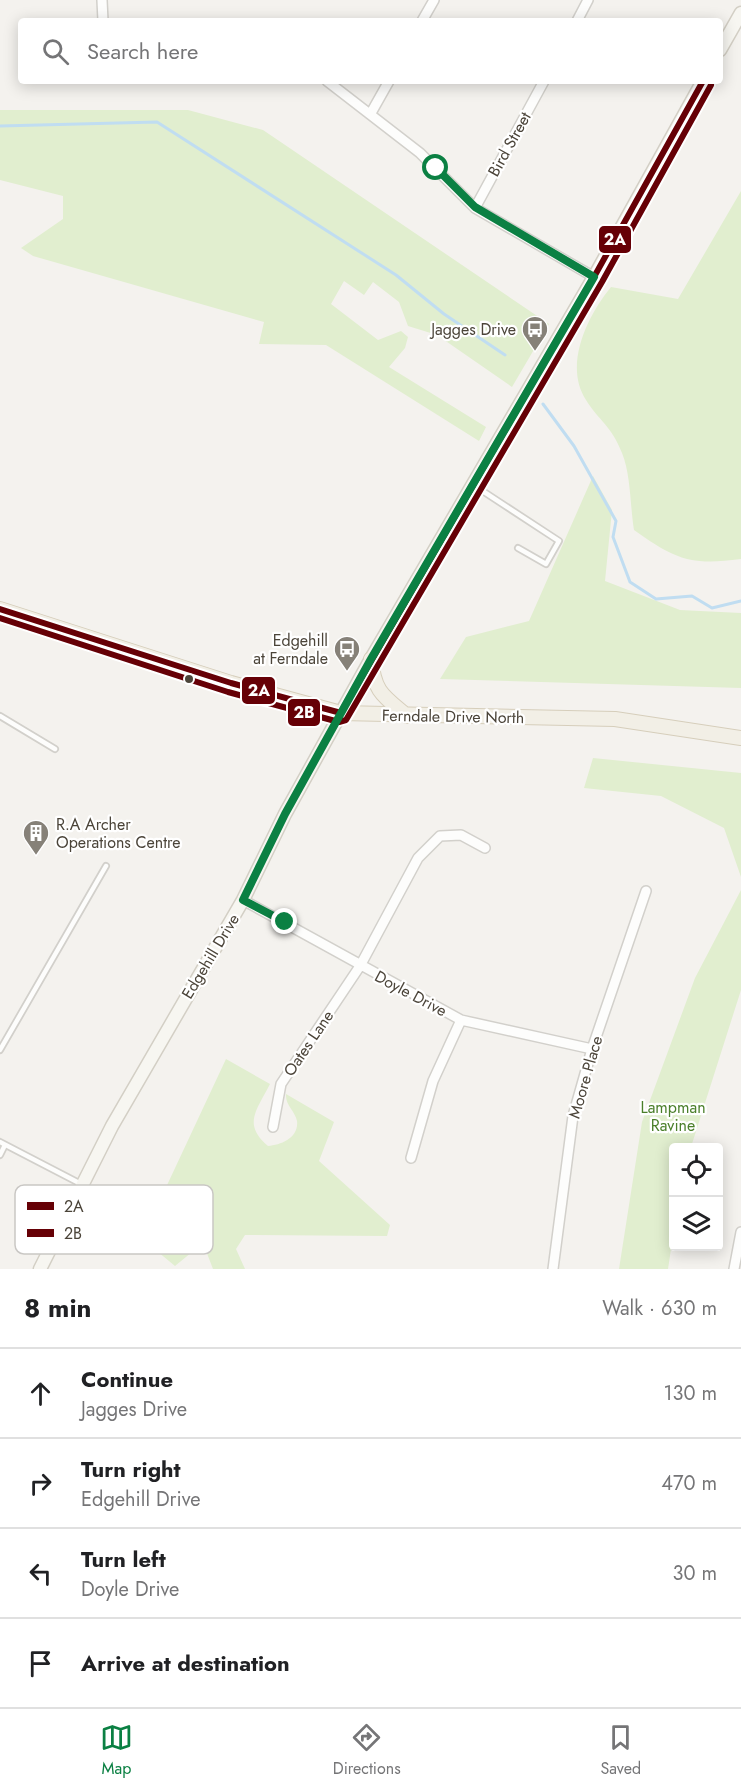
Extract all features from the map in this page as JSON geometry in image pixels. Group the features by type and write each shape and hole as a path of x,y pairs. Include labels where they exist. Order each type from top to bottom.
{"main road":[{"name":"Ferndale Drive North","path":"0,609 231,683 342,713 615,719 741,738"},
{"path":"371,659 373,681 383,696 407,716"}],"street":[{"path":"102,0 100,11 102,18"},
{"path":"424,18 434,0"},
{"path":"579,18 588,0"},
{"path":"723,45 741,13"},
{"path":"331,84 420,153 475,207 594,277"},
{"path":"371,113 387,84"},
{"name":"Bird Street","path":"475,207 542,84"},
{"name":"Edgehill Drive","path":"83,1185 112,1126 243,900 285,814 371,659 594,277 701,84"},
{"name":"Oates Lane","path":"273,1127 280,1084 360,966 418,858 440,836 461,835 485,848"},
{"name":"Moore Place","path":"553,1269 573,1116 592,1049 646,891"},
{"name":"Doyle Drive","path":"243,900 461,1020 592,1049"},
{"path":"411,1158 433,1081 461,1020"},
{"path":"734,1269 741,1232"},
{"name":"Edgehill Drive","path":"40,1269 48,1254"}],"lane":[{"path":"472,485 559,541 546,564 518,548"},
{"path":"0,716 55,749"},
{"path":"0,1050 106,867"},
{"path":"0,1155 3,1144 83,1185"}],"green space":[{"path":"0,110 188,110 263,130 549,324 512,387 437,335 408,326 399,302 373,282 364,295 344,281 331,304 378,340 401,331 408,337 405,348 389,367 486,427 479,441 326,345 259,344 264,322 33,256 21,248 63,219 63,196 0,180"},
{"path":"741,191 741,559 696,561 672,554 634,530 625,462 614,436 586,400 577,372 578,356 587,326 602,298 611,287 678,299"},
{"path":"593,476 612,510 605,581 680,610 741,613 741,688 440,679 466,637 529,621"},
{"path":"593,758 741,773 741,877 724,828 661,796 584,788"},
{"name":"Lampman Ravine","path":"741,890 741,990 692,1143 669,1143 671,1251 668,1269 619,1269 642,1122 695,978"},
{"path":"226,1059 270,1084 254,1116 256,1131 268,1146 288,1140 297,1127 297,1121 286,1094 334,1122 319,1161 390,1225 387,1236 245,1235 236,1249 245,1269 213,1269 207,1254 213,1254 213,1185 167,1185"},
{"path":"160,1254 190,1254 175,1266"}],"waterway":[{"path":"0,126 157,122 396,275 444,314 505,355"},
{"path":"543,404 574,446 616,521 613,537 630,582 656,599 692,596 712,608 741,601"}],"transit line":[{"name":"2A","path":"0,609 231,683 341,713 594,277 701,84"},
{"name":"2B","path":"0,618 228,692 339,722 346,720 602,282 711,85"}],"place":[{"name":"Jagges Drive","path":"535,352"},
{"name":"Edgehill at Ferndale","path":"347,672"},
{"name":"R.A Archer Operations Centre","path":"36,856"}],"route":[{"path":"285,922 243,900 285,814 371,659 594,277 486,215 461,196 436,168"}]}
